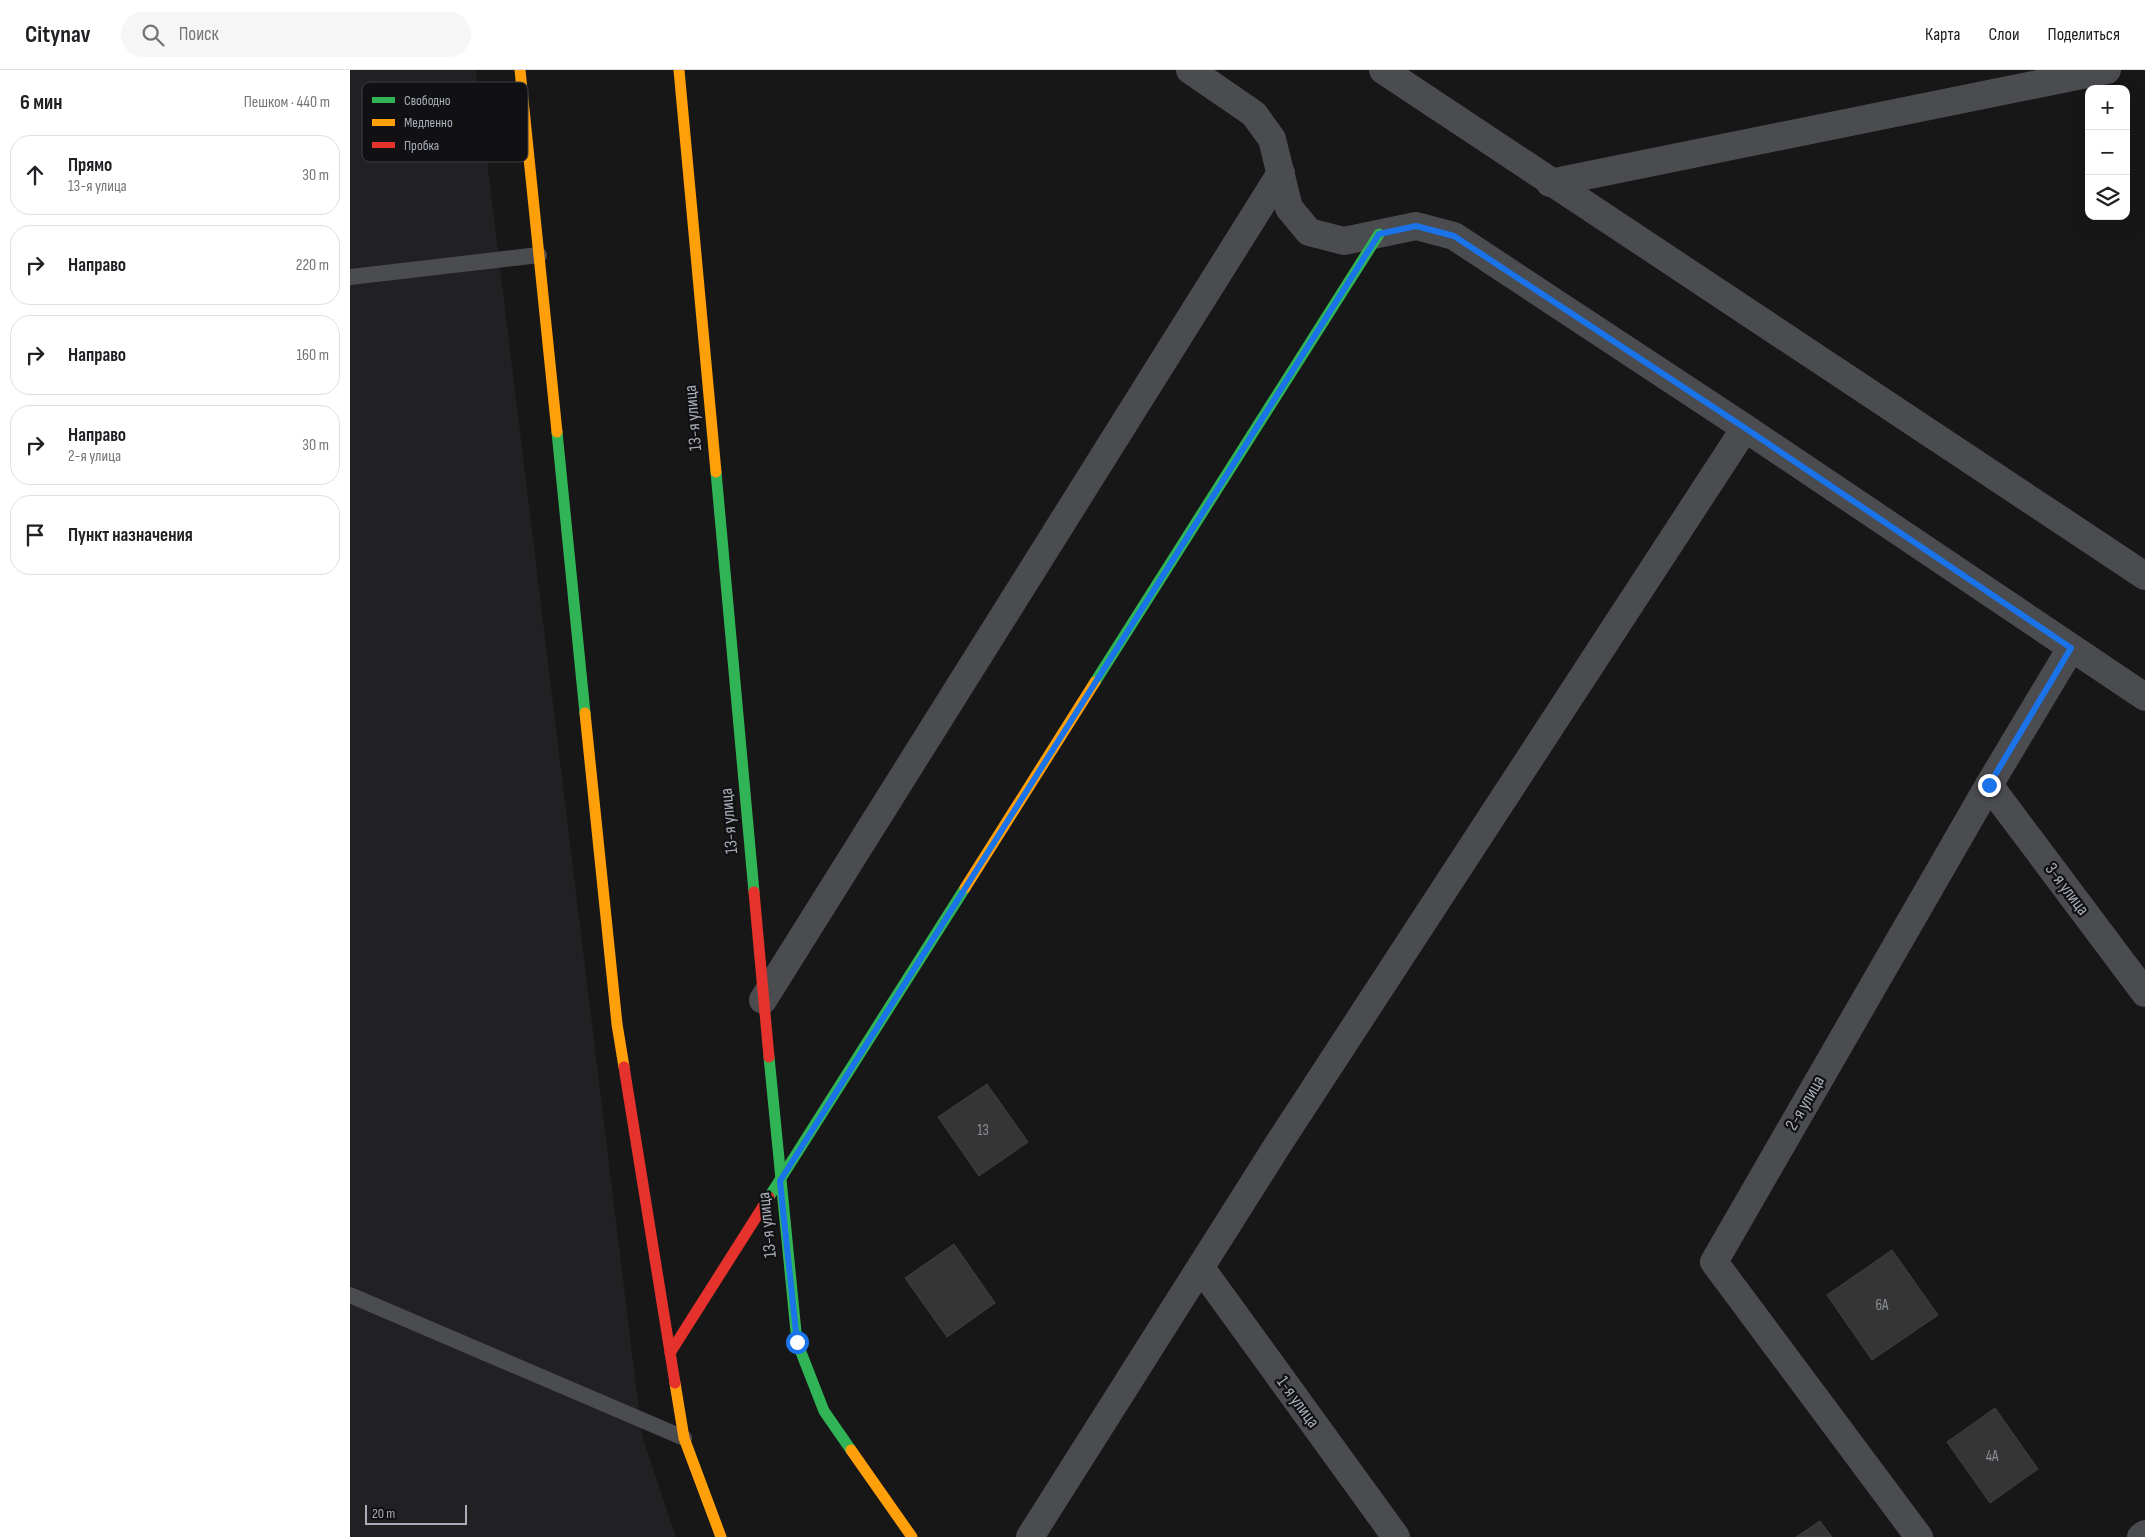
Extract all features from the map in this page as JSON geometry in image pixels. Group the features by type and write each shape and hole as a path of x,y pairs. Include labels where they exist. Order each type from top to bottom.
{"street":[{"name":"13-я улица","path":"679,70 763,1000 797,1342 824,1411 912,1537"},
{"path":"1190,70 1254,114 1272,139 1288,208 1309,232 1344,241 1416,226 1454,236 1745,428 2145,697"},
{"path":"1383,70 1550,183 2145,576"},
{"path":"1550,183 2107,70"},
{"path":"528,148 617,1024 684,1438 721,1537"},
{"path":"763,1000 1281,172"},
{"path":"670,1353 1379,234"},
{"path":"1030,1537 1285,1134 1745,428"},
{"name":"2-я улица","path":"1919,1537 1714,1262 1989,785 2071,648"},
{"name":"3-я улица","path":"1989,785 2145,993"},
{"name":"1-я улица","path":"1200,1268 1396,1537"},
{"path":"2141,1537 2145,1534"}],"lane":[{"path":"350,277 539,255"},
{"path":"350,1295 684,1438"}],"shaded area":[{"path":"350,70 476,70 477,82 362,82 362,162 487,162 642,1435 676,1537 350,1537"}],"building":[{"path":"987,1084 1028,1142 979,1176 938,1117"},
{"path":"954,1244 995,1303 947,1337 905,1278"},
{"path":"1892,1250 1938,1315 1872,1360 1827,1295"},
{"path":"1995,1408 2038,1469 1990,1503 1947,1442"},
{"path":"1820,1521 1832,1537 1796,1537"}],"traffic: fast":[{"path":"1095,682 1379,234"},
{"path":"557,432 585,713"},
{"path":"716,472 754,892"},
{"path":"769,1197 965,888"},
{"path":"769,1057 797,1342 824,1411 851,1450"}],"traffic: slow":[{"path":"520,70 521,82"},
{"path":"679,70 716,472"},
{"path":"528,148 557,432"},
{"path":"965,888 1095,682"},
{"path":"585,713 617,1024 624,1067"},
{"path":"675,1383 684,1438 721,1537"},
{"path":"851,1450 912,1537"}],"traffic: jam":[{"path":"754,892 769,1057"},
{"path":"624,1067 675,1383"},
{"path":"670,1353 769,1197"}],"route":[{"path":"797,1342 780,1181 1379,234 1416,226 1454,236 1745,428 2071,648 1989,785"}]}
